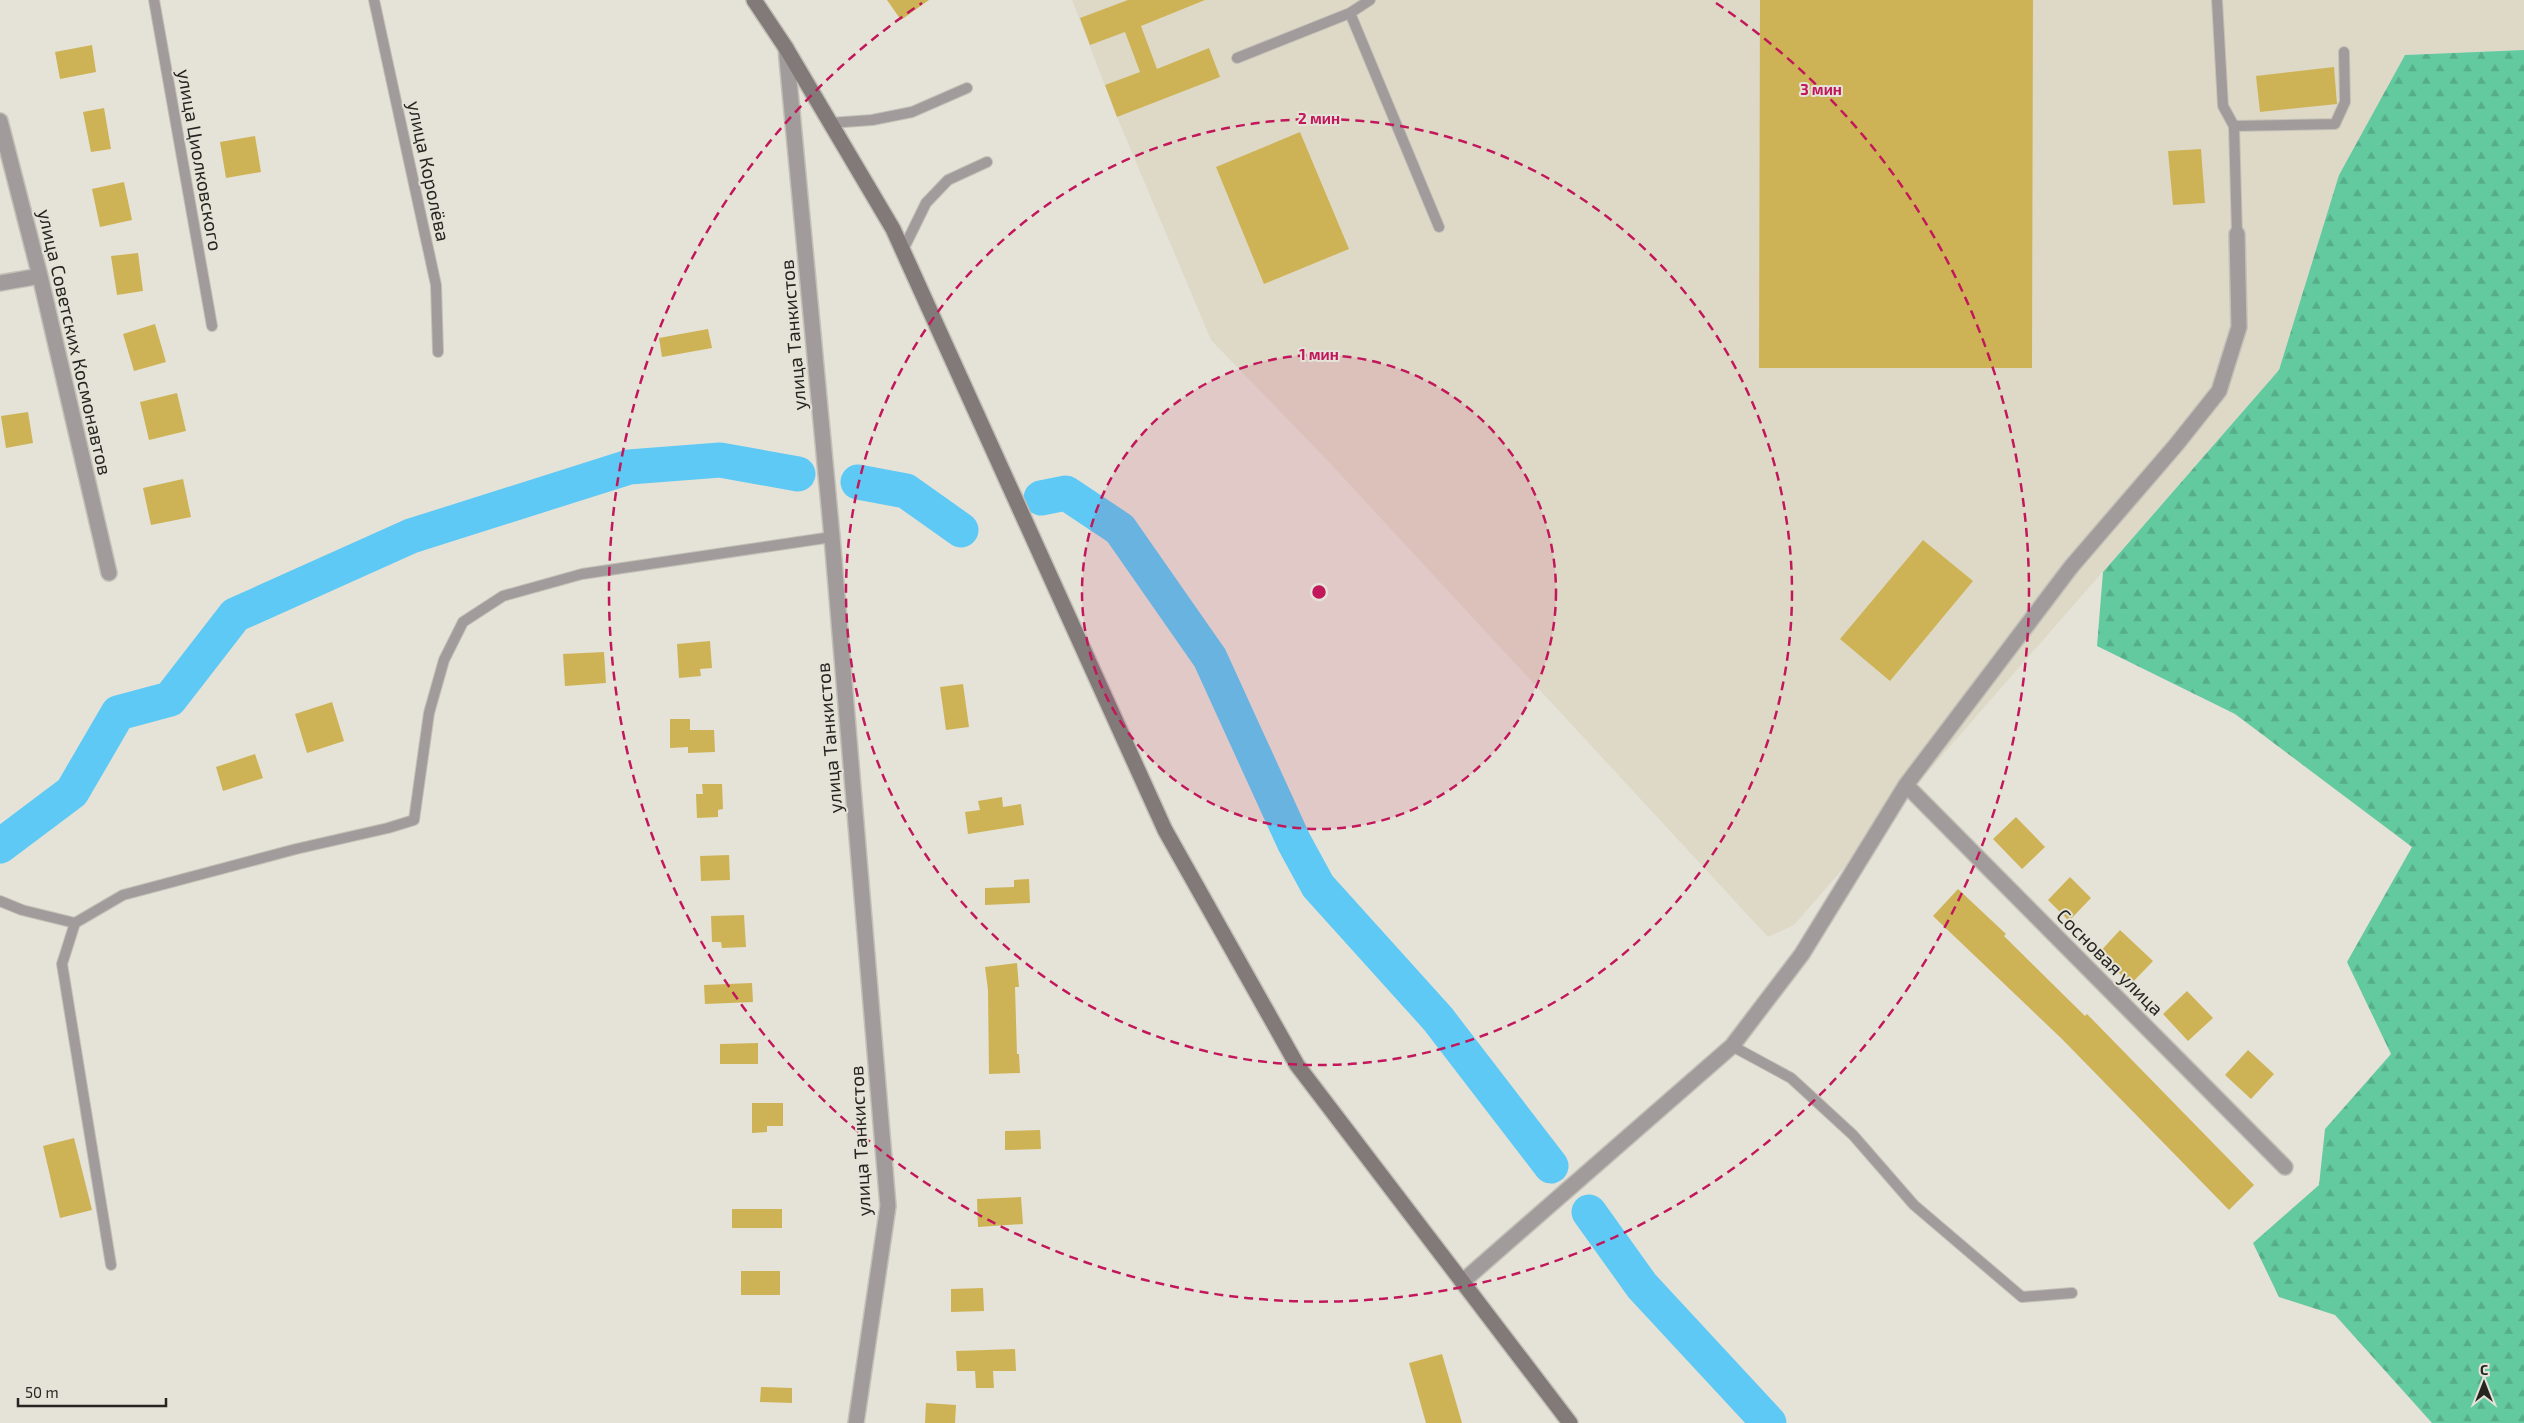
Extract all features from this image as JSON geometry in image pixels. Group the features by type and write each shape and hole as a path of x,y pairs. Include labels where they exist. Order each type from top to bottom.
{"main road":[{"path":"754,0 786,48 893,228 1165,830 1297,1065 1570,1423"}],"street":[{"name":"улица Танкистов","path":"786,48 832,537 888,1206 856,1423"},
{"name":"улица Советских Космонавтов","path":"0,121 40,276 109,574"},
{"path":"1462,1282 1732,1046 1802,954 1906,786 2071,567 2176,446 2219,391 2239,327 2237,234"},
{"path":"0,283 40,276"},
{"name":"Сосновая улица","path":"1906,786 2285,1167"}],"lane":[{"name":"улица Циолковского","path":"154,0 212,326"},
{"name":"улица Королёва","path":"374,0 436,286 438,352"},
{"path":"1237,58 1350,13 1370,0"},
{"path":"2217,0 2222,106 2234,126 2237,234"},
{"path":"1350,13 1439,227"},
{"path":"2234,126 2335,124 2345,102 2344,52"},
{"path":"830,122 872,120 912,112 967,88"},
{"path":"903,250 926,203 948,180 986,162"},
{"path":"111,1265 62,964 75,923 123,895 414,820 429,713 444,660 464,622 503,596 582,574 832,537"},
{"path":"0,901 22,910 75,923"},
{"path":"1732,1046 1791,1078 1853,1135 1914,1205 2022,1297 2072,1293"}],"shaded area":[{"path":"1072,0 2524,0 2524,50 2405,55 2339,175 2279,370 1794,925 1768,937 1327,460 1211,340 1117,117"}],"green space":[{"path":"2524,50 2524,1423 2432,1423 2335,1315 2279,1297 2253,1243 2319,1185 2325,1129 2391,1054 2347,962 2412,847 2235,714 2097,646 2103,572 2279,370 2339,175 2405,55"}],"building":[{"path":"887,0 929,0 901,20"},
{"path":"1128,0 1205,0 1141,26 1157,69 1209,48 1220,77 1117,117 1105,85 1140,72 1125,32 1090,45 1080,18"},
{"path":"1760,0 2033,0 2032,368 1759,368"},
{"path":"92,45 96,72 60,79 55,52"},
{"path":"2334,67 2337,104 2260,112 2256,76"},
{"path":"104,108 111,149 91,152 83,112"},
{"path":"1300,132 1349,249 1264,284 1216,167"},
{"path":"255,136 261,172 226,178 220,142"},
{"path":"2201,149 2205,203 2173,205 2168,151"},
{"path":"124,182 132,220 100,227 92,189"},
{"path":"138,253 143,291 117,295 111,256"},
{"path":"155,324 166,362 134,371 123,334"},
{"path":"708,329 712,348 662,357 659,338"},
{"path":"177,393 186,431 149,440 140,402"},
{"path":"28,412 33,443 6,448 1,416"},
{"path":"183,479 191,517 151,525 143,488"},
{"path":"1923,540 1973,581 1890,681 1840,639"},
{"path":"710,641 712,668 700,669 701,676 679,678 677,644"},
{"path":"604,652 606,683 565,686 563,654"},
{"path":"963,684 969,727 946,730 940,687"},
{"path":"332,702 344,741 307,753 295,714"},
{"path":"670,719 690,719 690,730 714,730 715,752 688,753 688,747 670,748"},
{"path":"255,754 263,778 223,791 216,767"},
{"path":"702,784 722,784 723,809 718,810 718,817 697,818 696,794 703,794"},
{"path":"1002,797 1003,807 1021,804 1024,825 968,834 965,812 980,810 978,801"},
{"path":"2016,817 2045,847 2022,869 1993,839"},
{"path":"729,855 730,880 701,881 700,856"},
{"path":"2070,877 2091,898 2069,921 2048,900"},
{"path":"1029,879 1030,903 985,905 985,888 1014,887 1014,880"},
{"path":"1958,889 2006,934 2004,936 2085,1016 2087,1014 2254,1185 2229,1210 2062,1039 1933,916"},
{"path":"744,915 746,947 722,948 721,942 712,942 711,916"},
{"path":"2120,930 2153,961 2131,984 2098,954"},
{"path":"1017,963 1019,987 1015,987 1017,1054 1019,1054 1020,1073 989,1074 988,990 985,967"},
{"path":"752,983 753,1002 705,1004 704,985"},
{"path":"2187,991 2213,1018 2188,1041 2163,1014"},
{"path":"758,1043 758,1064 720,1064 720,1044"},
{"path":"2248,1050 2274,1074 2251,1099 2225,1075"},
{"path":"752,1103 783,1103 783,1126 767,1126 767,1132 752,1133"},
{"path":"1040,1130 1041,1149 1005,1150 1005,1131"},
{"path":"74,1138 92,1210 60,1218 43,1146"},
{"path":"1021,1197 1023,1224 978,1227 977,1199"},
{"path":"732,1209 782,1209 782,1228 732,1228"},
{"path":"741,1271 780,1271 780,1295 741,1295"},
{"path":"983,1288 984,1311 951,1312 951,1289"},
{"path":"1015,1349 1016,1371 993,1371 994,1388 976,1388 975,1371 957,1371 956,1351"},
{"path":"1442,1354 1462,1423 1426,1423 1409,1363"},
{"path":"761,1387 792,1388 792,1403 760,1402"},
{"path":"926,1403 956,1405 955,1423 925,1423"}],"waterway":[{"path":"0,846 72,792 118,713 170,699 235,615 411,536 629,467 720,460 798,474"},
{"path":"858,482 906,491 961,530"},
{"path":"1041,498 1066,493 1120,529 1210,658 1294,842 1318,886 1438,1019 1551,1166"},
{"path":"1589,1212 1642,1286 1769,1423"}]}
